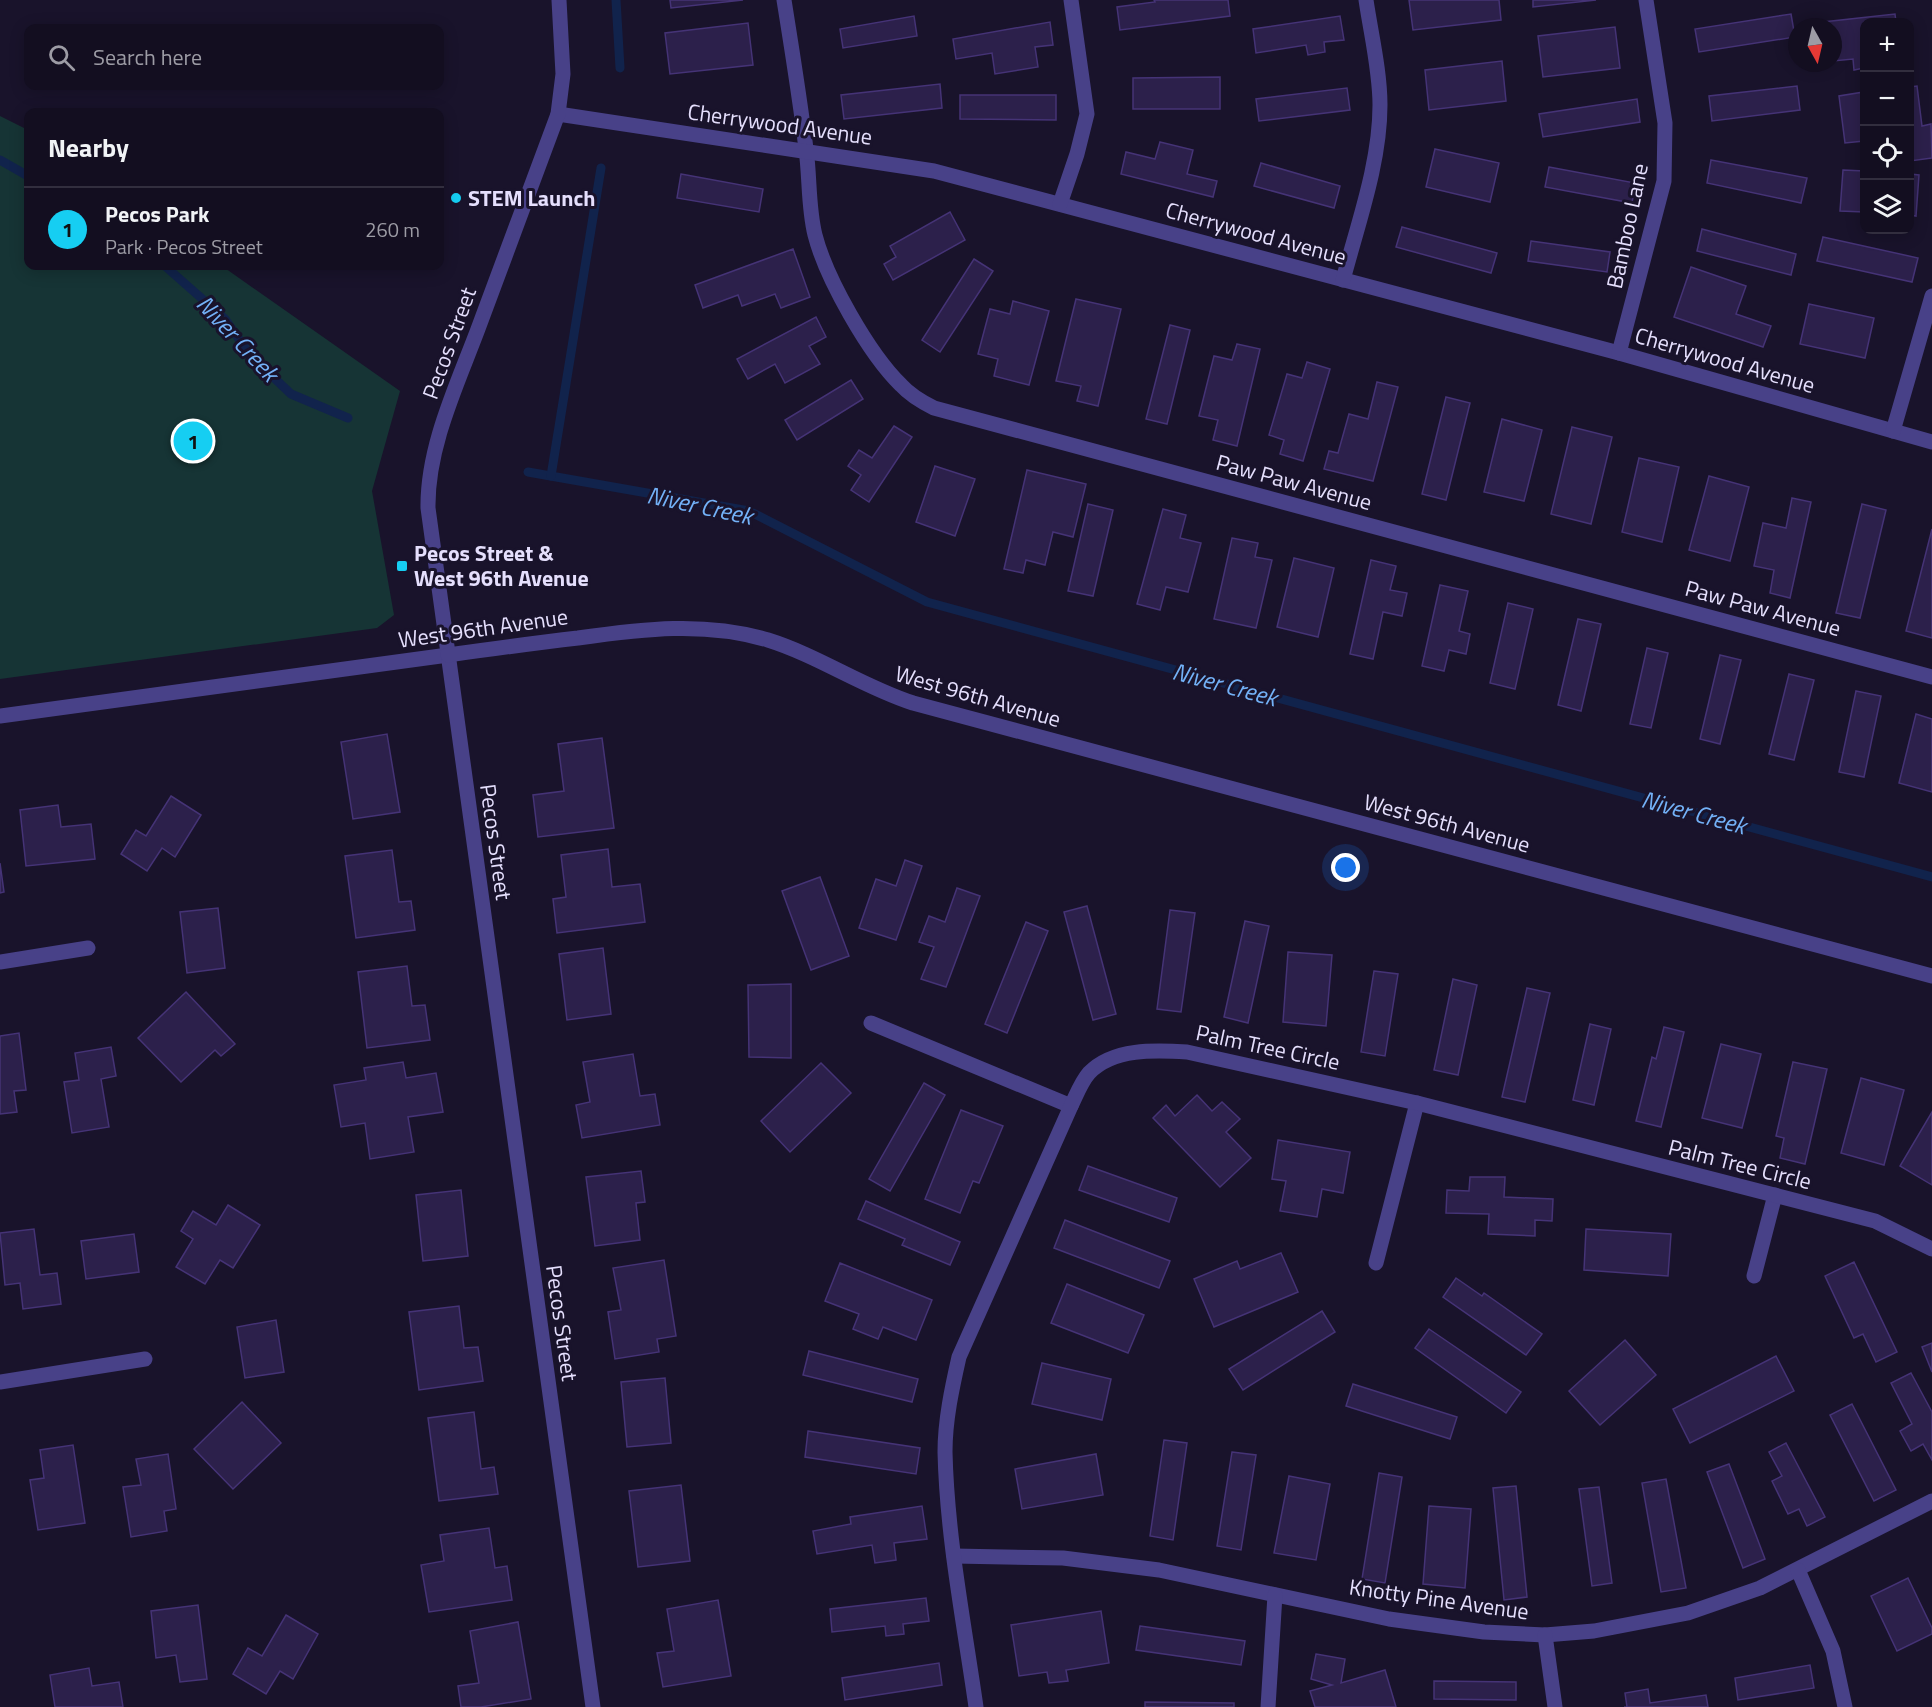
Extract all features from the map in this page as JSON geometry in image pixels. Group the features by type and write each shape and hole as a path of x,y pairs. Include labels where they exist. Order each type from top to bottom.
{"street":[{"name":"Pecos Street","path":"559,0 563,74 558,114 454,394 432,462 428,485 428,508 592,1707"},
{"name":"Paw Paw Avenue","path":"784,0 807,151 815,237 827,269 884,366 902,386 934,408 1932,677"},
{"path":"1060,204 1087,114 1071,0"},
{"path":"1343,280 1372,170 1380,123 1380,101 1366,0"},
{"name":"Bamboo Lane","path":"1619,353 1664,181 1665,123 1646,0"},
{"name":"Cherrywood Avenue","path":"558,114 934,171 1619,353 1932,442"},
{"path":"1893,431 1932,296"},
{"name":"West 96th Avenue","path":"0,716 646,629 689,627 738,633 796,651 885,694 914,703 1932,975"},
{"path":"0,962 88,948"},
{"path":"871,1023 1071,1106"},
{"name":"Palm Tree Circle","path":"976,1707 954,1556 945,1451 950,1394 958,1357 1071,1106 1088,1075 1104,1061 1151,1049 1186,1052 1417,1103 1875,1221 1932,1249"},
{"path":"1376,1263 1417,1103"},
{"path":"1754,1276 1775,1196"},
{"path":"0,1382 145,1359"},
{"name":"Knotty Pine Avenue","path":"954,1556 1063,1558 1159,1570 1389,1619 1484,1632 1545,1635 1594,1631 1688,1614 1760,1588 1932,1501"},
{"path":"1798,1570 1833,1651 1845,1707"},
{"path":"1268,1707 1275,1596"},
{"path":"1545,1635 1555,1707"}],"green space":[{"path":"0,116 24,128 24,270 228,270 400,391 372,491 394,615 377,628 0,679"}],"building":[{"path":"670,0 743,0 671,8"},
{"path":"1154,0 1228,0 1230,16 1120,30 1117,7 1155,2"},
{"path":"1409,0 1499,0 1501,20 1413,30"},
{"path":"1533,0 1596,0 1533,7"},
{"path":"1791,14 1792,18 1788,18 1788,38 1699,52 1695,29"},
{"path":"1895,14 1896,18 1860,18 1860,69 1854,70 1853,59 1842,60 1842,20"},
{"path":"914,16 917,36 843,48 840,29"},
{"path":"1340,16 1344,40 1324,42 1325,52 1308,55 1306,45 1256,53 1253,29"},
{"path":"1050,22 1053,45 1035,47 1038,67 995,74 992,53 956,59 953,39"},
{"path":"748,23 753,65 670,74 665,33"},
{"path":"1615,27 1620,68 1543,77 1538,36"},
{"path":"1502,61 1506,101 1429,110 1425,70"},
{"path":"1220,77 1220,109 1133,109 1133,78"},
{"path":"940,84 942,108 844,119 841,95"},
{"path":"1797,86 1800,110 1712,121 1709,96"},
{"path":"1914,86 1917,86 1922,126 1931,124 1932,158 1914,160 1914,126"},
{"path":"1347,88 1350,110 1259,121 1256,99"},
{"path":"1860,93 1860,141 1845,143 1839,96"},
{"path":"960,95 1056,95 1056,120 960,119"},
{"path":"1637,99 1640,122 1543,137 1539,114"},
{"path":"1160,142 1193,150 1187,174 1217,181 1213,197 1121,174 1126,152 1155,159"},
{"path":"1435,149 1499,163 1490,202 1426,187"},
{"path":"1711,160 1807,178 1801,203 1707,183"},
{"path":"1261,163 1340,186 1334,208 1254,186"},
{"path":"1549,167 1635,183 1632,203 1545,187"},
{"path":"1843,170 1860,171 1860,212 1840,211"},
{"path":"681,174 763,189 759,212 677,198"},
{"path":"1914,174 1919,175 1916,216 1914,216"},
{"path":"950,212 965,240 893,280 884,264 896,257 890,246"},
{"path":"1402,227 1497,253 1491,273 1396,247"},
{"path":"1702,229 1796,254 1791,275 1697,251"},
{"path":"1823,237 1918,258 1912,282 1817,261"},
{"path":"1531,241 1610,252 1607,272 1528,261"},
{"path":"793,249 810,297 781,308 775,294 742,306 738,295 703,308 695,285"},
{"path":"974,259 993,271 940,352 922,340"},
{"path":"1691,267 1746,286 1736,314 1771,326 1763,347 1674,317"},
{"path":"1076,299 1121,309 1098,406 1077,401 1081,386 1056,381"},
{"path":"1013,301 1049,311 1029,385 994,376 998,359 978,354 990,309 1010,314"},
{"path":"1809,304 1874,318 1865,358 1800,344"},
{"path":"816,317 826,337 809,346 820,364 785,383 775,364 748,379 737,359"},
{"path":"1170,325 1190,330 1167,424 1146,419"},
{"path":"1237,344 1260,349 1237,446 1213,440 1218,420 1199,416 1214,356 1232,360"},
{"path":"1307,362 1330,369 1303,461 1280,454 1284,440 1269,435 1287,374 1302,378"},
{"path":"851,380 863,399 797,440 785,420"},
{"path":"1377,382 1398,387 1373,481 1324,469 1329,451 1338,453 1349,414 1368,419"},
{"path":"1446,397 1470,403 1446,500 1422,494"},
{"path":"1502,419 1542,430 1524,501 1484,492"},
{"path":"894,426 912,437 869,502 851,490 861,475 848,466 859,450 872,458"},
{"path":"1572,427 1612,437 1591,524 1551,514"},
{"path":"1639,458 1679,467 1662,542 1622,532"},
{"path":"935,466 975,479 955,536 916,522"},
{"path":"1027,470 1086,484 1073,537 1053,532 1045,565 1026,560 1023,573 1004,569"},
{"path":"1709,476 1749,487 1730,561 1689,550"},
{"path":"1792,498 1811,502 1790,598 1770,593 1774,570 1754,566 1763,523 1786,528"},
{"path":"1088,504 1113,510 1093,596 1068,591"},
{"path":"1862,504 1886,510 1860,618 1836,613"},
{"path":"1163,509 1186,515 1180,538 1201,543 1188,592 1166,587 1160,610 1137,604"},
{"path":"1932,529 1932,638 1906,631"},
{"path":"1232,538 1258,543 1255,557 1272,560 1256,628 1214,619"},
{"path":"1294,558 1334,568 1318,637 1277,627"},
{"path":"1371,560 1396,566 1390,590 1407,593 1402,616 1383,612 1373,659 1350,654"},
{"path":"1440,585 1468,591 1459,631 1470,634 1466,654 1449,650 1444,671 1422,666"},
{"path":"1508,603 1533,609 1515,689 1490,683"},
{"path":"1578,619 1601,624 1581,711 1558,705"},
{"path":"1647,648 1668,653 1651,728 1630,724"},
{"path":"1720,655 1741,660 1720,744 1700,739"},
{"path":"1789,674 1814,680 1794,760 1769,754"},
{"path":"1856,691 1881,696 1864,777 1839,772"},
{"path":"1916,714 1932,719 1932,792 1899,783"},
{"path":"387,734 400,812 353,819 341,742"},
{"path":"602,738 614,828 538,837 533,795 564,791 558,744"},
{"path":"171,796 201,815 175,857 162,848 147,871 121,854 136,830 146,836"},
{"path":"58,805 61,827 91,824 95,859 26,866 20,810"},
{"path":"608,849 612,887 640,884 645,922 557,933 553,899 566,897 561,855"},
{"path":"392,850 399,902 411,901 415,930 356,938 345,856"},
{"path":"905,860 922,866 896,940 859,928 876,879 896,886"},
{"path":"0,863 4,892 0,893"},
{"path":"820,877 849,956 811,970 782,891"},
{"path":"957,888 980,896 946,987 921,979 934,947 919,942 929,916 945,922"},
{"path":"1087,906 1116,1014 1093,1020 1064,912"},
{"path":"218,908 225,968 187,973 180,912"},
{"path":"1170,910 1195,913 1181,1012 1157,1009"},
{"path":"1245,921 1269,926 1248,1023 1224,1017"},
{"path":"1026,922 1048,931 1007,1033 985,1024"},
{"path":"603,948 611,1014 567,1020 559,954"},
{"path":"1288,952 1332,955 1326,1026 1283,1022"},
{"path":"407,966 412,1006 425,1005 430,1040 367,1048 358,972"},
{"path":"1374,971 1398,974 1385,1056 1361,1052"},
{"path":"1453,979 1477,985 1458,1075 1434,1070"},
{"path":"791,984 791,1058 749,1057 748,985"},
{"path":"1527,988 1550,993 1525,1102 1502,1097"},
{"path":"186,992 235,1044 221,1056 215,1050 181,1082 138,1038"},
{"path":"1590,1024 1611,1029 1594,1105 1573,1100"},
{"path":"1664,1027 1684,1032 1661,1127 1636,1121 1652,1057 1656,1059"},
{"path":"19,1033 26,1090 14,1091 17,1112 0,1114 0,1036"},
{"path":"1721,1044 1761,1054 1742,1128 1702,1118"},
{"path":"111,1047 116,1076 101,1079 109,1127 72,1133 64,1082 79,1080 75,1053"},
{"path":"633,1054 640,1096 655,1094 660,1125 582,1138 576,1105 590,1102 583,1062"},
{"path":"403,1062 406,1078 436,1073 443,1112 408,1117 414,1152 370,1159 365,1123 341,1127 334,1085 366,1080 364,1068"},
{"path":"1793,1062 1827,1069 1805,1164 1780,1158 1784,1138 1776,1136"},
{"path":"821,1063 851,1093 790,1152 761,1121"},
{"path":"1861,1078 1904,1090 1884,1165 1841,1153"},
{"path":"924,1083 945,1095 890,1191 869,1179"},
{"path":"1197,1095 1212,1111 1222,1102 1240,1119 1226,1132 1251,1158 1220,1187 1153,1118 1166,1105 1175,1116"},
{"path":"961,1110 1003,1126 979,1183 973,1181 960,1213 925,1199"},
{"path":"1932,1112 1932,1185 1900,1166"},
{"path":"1278,1140 1350,1152 1343,1193 1322,1189 1317,1217 1280,1211 1286,1181 1272,1179"},
{"path":"1088,1166 1177,1198 1169,1222 1079,1190"},
{"path":"641,1171 645,1202 636,1203 640,1240 595,1246 586,1177"},
{"path":"1470,1177 1505,1177 1504,1197 1553,1199 1552,1221 1535,1220 1535,1236 1488,1234 1489,1214 1446,1213 1447,1190 1469,1191"},
{"path":"461,1190 468,1256 423,1261 416,1195"},
{"path":"866,1201 960,1242 950,1265 902,1245 905,1239 858,1219"},
{"path":"228,1205 260,1225 233,1268 220,1260 205,1284 176,1267 193,1239 181,1231 193,1211 216,1225"},
{"path":"1065,1220 1170,1261 1159,1288 1054,1248"},
{"path":"34,1229 40,1275 57,1273 61,1304 23,1309 20,1283 5,1285 0,1233"},
{"path":"1586,1229 1671,1234 1668,1276 1584,1270"},
{"path":"134,1234 139,1272 86,1279 81,1241"},
{"path":"1281,1253 1298,1292 1214,1327 1194,1279 1237,1261 1240,1269"},
{"path":"664,1260 676,1336 657,1339 659,1352 615,1359 608,1312 621,1310 613,1268"},
{"path":"1854,1262 1897,1352 1876,1362 1863,1334 1854,1338 1825,1276"},
{"path":"840,1263 932,1300 916,1340 883,1327 878,1339 853,1329 859,1314 825,1301"},
{"path":"1456,1278 1482,1296 1484,1293 1542,1334 1526,1355 1443,1297"},
{"path":"1067,1284 1144,1315 1128,1353 1051,1323"},
{"path":"459,1306 464,1348 478,1347 483,1381 419,1390 409,1312"},
{"path":"1322,1311 1335,1332 1243,1390 1229,1369"},
{"path":"276,1320 284,1372 245,1378 237,1327"},
{"path":"1429,1329 1521,1392 1506,1413 1415,1348"},
{"path":"1625,1340 1656,1375 1600,1425 1569,1391"},
{"path":"1932,1343 1932,1372 1922,1347"},
{"path":"809,1351 918,1379 912,1402 803,1375"},
{"path":"1776,1356 1794,1391 1690,1443 1673,1409"},
{"path":"1042,1363 1111,1379 1102,1420 1032,1404"},
{"path":"1911,1373 1932,1412 1932,1460 1923,1444 1911,1451 1900,1431 1912,1424 1891,1383"},
{"path":"665,1378 671,1443 627,1447 621,1382"},
{"path":"1353,1384 1457,1417 1450,1439 1346,1406"},
{"path":"242,1402 281,1443 233,1489 194,1449"},
{"path":"1852,1404 1896,1490 1874,1501 1830,1415"},
{"path":"474,1412 481,1469 494,1467 498,1494 439,1501 428,1418"},
{"path":"808,1431 920,1448 916,1474 805,1457"},
{"path":"1164,1440 1187,1443 1173,1540 1150,1536"},
{"path":"1786,1443 1825,1517 1807,1526 1799,1509 1788,1514 1772,1481 1782,1476 1769,1452"},
{"path":"73,1445 85,1523 38,1530 30,1480 44,1478 40,1450"},
{"path":"1232,1452 1256,1455 1241,1550 1217,1546"},
{"path":"168,1454 176,1509 164,1511 167,1531 131,1537 123,1487 141,1485 136,1459"},
{"path":"1096,1454 1103,1495 1022,1509 1015,1469"},
{"path":"1729,1464 1765,1559 1743,1568 1707,1472"},
{"path":"1379,1473 1402,1477 1385,1583 1362,1579"},
{"path":"1289,1476 1330,1484 1316,1560 1274,1553"},
{"path":"1666,1479 1686,1588 1661,1592 1642,1483"},
{"path":"681,1485 690,1561 638,1567 629,1491"},
{"path":"1516,1486 1527,1597 1504,1600 1493,1488"},
{"path":"1599,1487 1612,1583 1592,1586 1579,1489"},
{"path":"922,1506 927,1539 894,1543 896,1560 875,1563 872,1545 817,1554 813,1531 851,1524 850,1517"},
{"path":"1429,1506 1471,1509 1465,1588 1423,1584"},
{"path":"489,1528 495,1568 507,1566 512,1600 429,1612 421,1565 444,1561 440,1535"},
{"path":"1908,1578 1932,1628 1932,1634 1897,1651 1871,1596"},
{"path":"926,1598 929,1621 903,1624 904,1634 886,1636 885,1626 832,1632 830,1609"},
{"path":"718,1600 731,1676 663,1687 657,1653 674,1651 667,1609"},
{"path":"198,1605 207,1679 180,1682 176,1655 156,1658 151,1611"},
{"path":"1101,1611 1109,1663 1066,1670 1068,1681 1049,1683 1047,1672 1019,1676 1011,1625"},
{"path":"286,1615 318,1634 293,1679 280,1671 266,1694 233,1674 248,1648 262,1656"},
{"path":"518,1622 531,1699 481,1707 461,1707 458,1686 479,1683 470,1631"},
{"path":"1140,1626 1245,1641 1241,1665 1136,1650"},
{"path":"1316,1654 1345,1659 1341,1683 1385,1670 1396,1707 1315,1707 1310,1691 1332,1685 1311,1679"},
{"path":"939,1663 942,1685 845,1700 842,1678"},
{"path":"1810,1665 1814,1688 1738,1700 1735,1678"},
{"path":"89,1668 92,1686 119,1682 123,1707 55,1707 50,1675"},
{"path":"1434,1681 1516,1682 1516,1700 1434,1699"},
{"path":"1648,1689 1650,1703 1706,1695 1708,1707 1627,1707 1625,1693"},
{"path":"1145,1702 1234,1703 1234,1707 1145,1707"}],"waterway":[{"path":"616,0 620,68"},
{"name":"Niver Creek","path":"0,160 24,174"},
{"path":"551,476 601,168"},
{"name":"Niver Creek","path":"170,270 225,319 250,355 291,394 348,418"},
{"name":"Niver Creek","path":"528,472 749,511 927,602 1932,877"}],"place":[{"name":"STEM Launch","path":"456,198"},
{"name":"Pecos Park","path":"193,441"},
{"name":"Pecos Street & West 96th Avenue","path":"402,566"}]}
